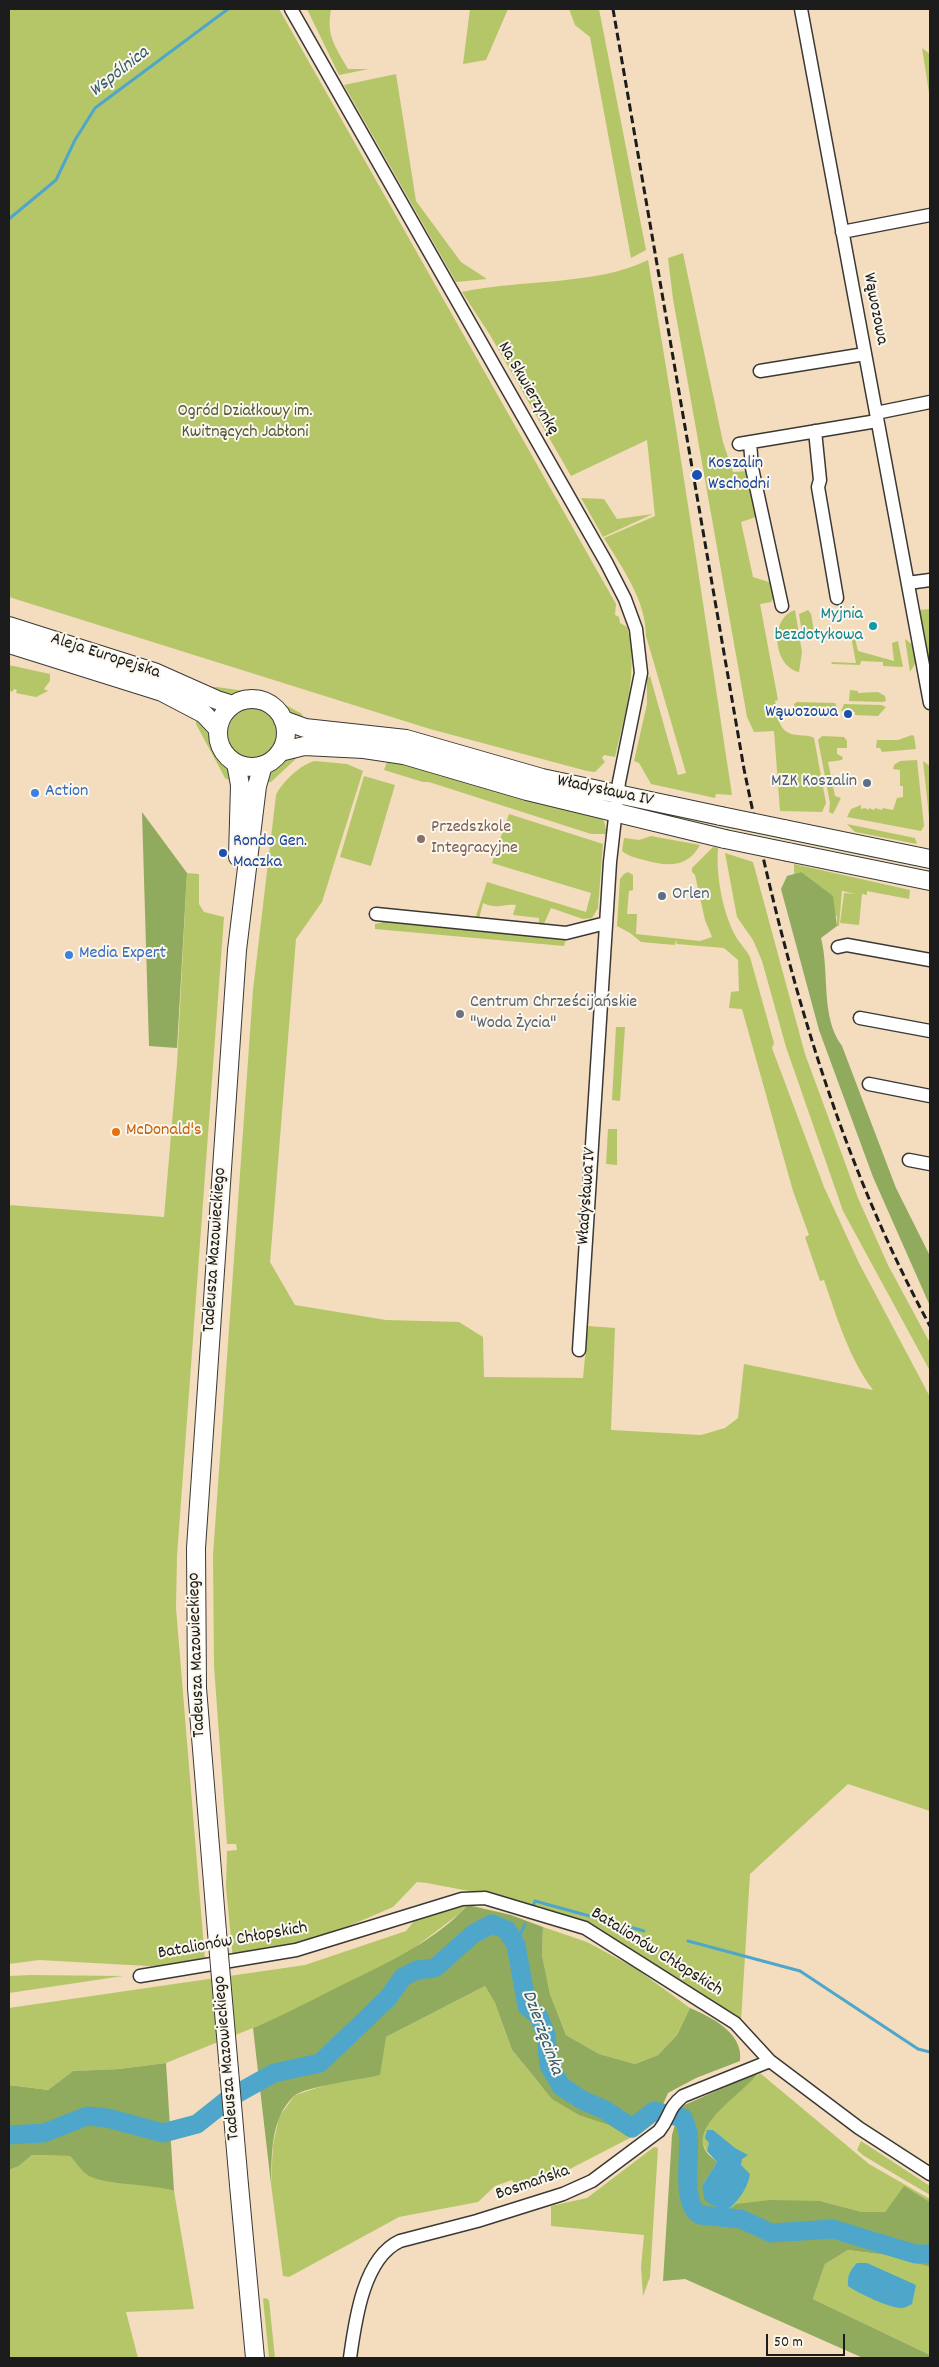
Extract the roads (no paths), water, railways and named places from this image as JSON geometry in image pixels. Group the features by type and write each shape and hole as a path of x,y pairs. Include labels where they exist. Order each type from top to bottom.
{"main road":[{"name":"Aleja Europejska","path":"9,626 143,668 233,705"},
{"name":"Aleja Europejska","path":"9,644 153,689 196,709 218,729"},
{"path":"249,699 262,700 276,709 283,720 286,736 280,752 273,760 263,765 252,767 236,763 222,749 218,729 223,715 233,705 249,699"},
{"name":"Władysława IV","path":"283,720 305,728 378,734 414,741 542,778 725,839 930,881"},
{"name":"Władysława IV","path":"280,752 304,746 396,753 527,791 721,816 930,859"},
{"name":"Tadeusza Mazowieckiego","path":"236,763 240,785 235,911 237,950"},
{"name":"Tadeusza Mazowieckiego","path":"255,2358 199,1714 195,1587 200,1484 237,950 257,786 263,765"}],"street":[{"name":"Na Skwierzynkę","path":"292,9 625,599 636,629 641,672 616,803"},
{"name":"Wąwozowa","path":"801,9 930,703"},
{"path":"842,232 930,215"},
{"path":"760,372 865,354"},
{"path":"782,606 752,468 744,443 815,431 877,417 930,402"},
{"path":"815,431 820,480 818,487 836,598"},
{"path":"908,583 930,580"},
{"name":"Władysława IV","path":"579,1350 606,923 616,803"},
{"path":"376,914 566,933 606,923"},
{"path":"838,947 847,945 930,960"},
{"path":"860,1018 930,1031"},
{"path":"870,1084 930,1096"},
{"path":"909,1160 930,1164"},
{"name":"Batalionów Chłopskich","path":"140,1976 296,1950 462,1899 485,1898 585,1928 735,2023 770,2061 859,2128 930,2174"},
{"name":"Bosmańska","path":"350,2358 355,2323 366,2285 375,2264 389,2246 400,2241 477,2221 563,2194 592,2181 659,2131 666,2123 672,2105 683,2096 770,2061"}],"water":[{"path":"707,2130 713,2130 735,2148 748,2155 742,2159 741,2165 750,2174 747,2185 726,2212 705,2201 702,2186 717,2162 707,2151 709,2143 705,2138"},
{"path":"857,2263 867,2263 916,2285 912,2304 902,2308 889,2306 848,2286 850,2273"}],"waterway":[{"name":"Wspólnica","path":"9,219 56,180 75,140 95,108 228,9"},
{"path":"532,1909 535,1901 644,1931"},
{"name":"Dzierżęcinka","path":"9,2135 44,2133 87,2116 107,2118 163,2133 197,2124 231,2097 274,2073 320,2063 388,1998 403,1977 417,1970 435,1968 473,1934 492,1924 507,1930 516,1945 527,2006 539,2017 546,2035 549,2065 561,2086 582,2100 605,2110 632,2128 654,2111 683,2118 689,2142 688,2189 694,2209 700,2215 741,2219 771,2233 833,2229 915,2254 930,2254"},
{"path":"516,1945 525,1924"},
{"path":"688,1941 800,1971 918,2049 930,2052"}],"railway":[{"path":"613,9 744,769 776,912 816,1055 840,1125 897,1261 930,1326"}],"place":[{"name":"Koszalin Wschodni","path":"697,475"},
{"name":"Myjnia bezdotykowa","path":"873,626"},
{"name":"Wąwozowa","path":"848,714"},
{"name":"MZK Koszalin","path":"867,783"},
{"name":"Action","path":"35,793"},
{"name":"Przedszkole Integracyjne","path":"421,839"},
{"name":"Rondo Gen. Maczka","path":"223,853"},
{"name":"Orlen","path":"662,896"},
{"name":"Media Expert","path":"69,955"},
{"name":"Centrum Chrześcijańskie \"Woda Życia\"","path":"460,1014"},
{"name":"McDonald's","path":"116,1132"}],"park label":[{"name":"Ogród Działkowy im. Kwitnących Jabłoni","path":"245,423"}]}
